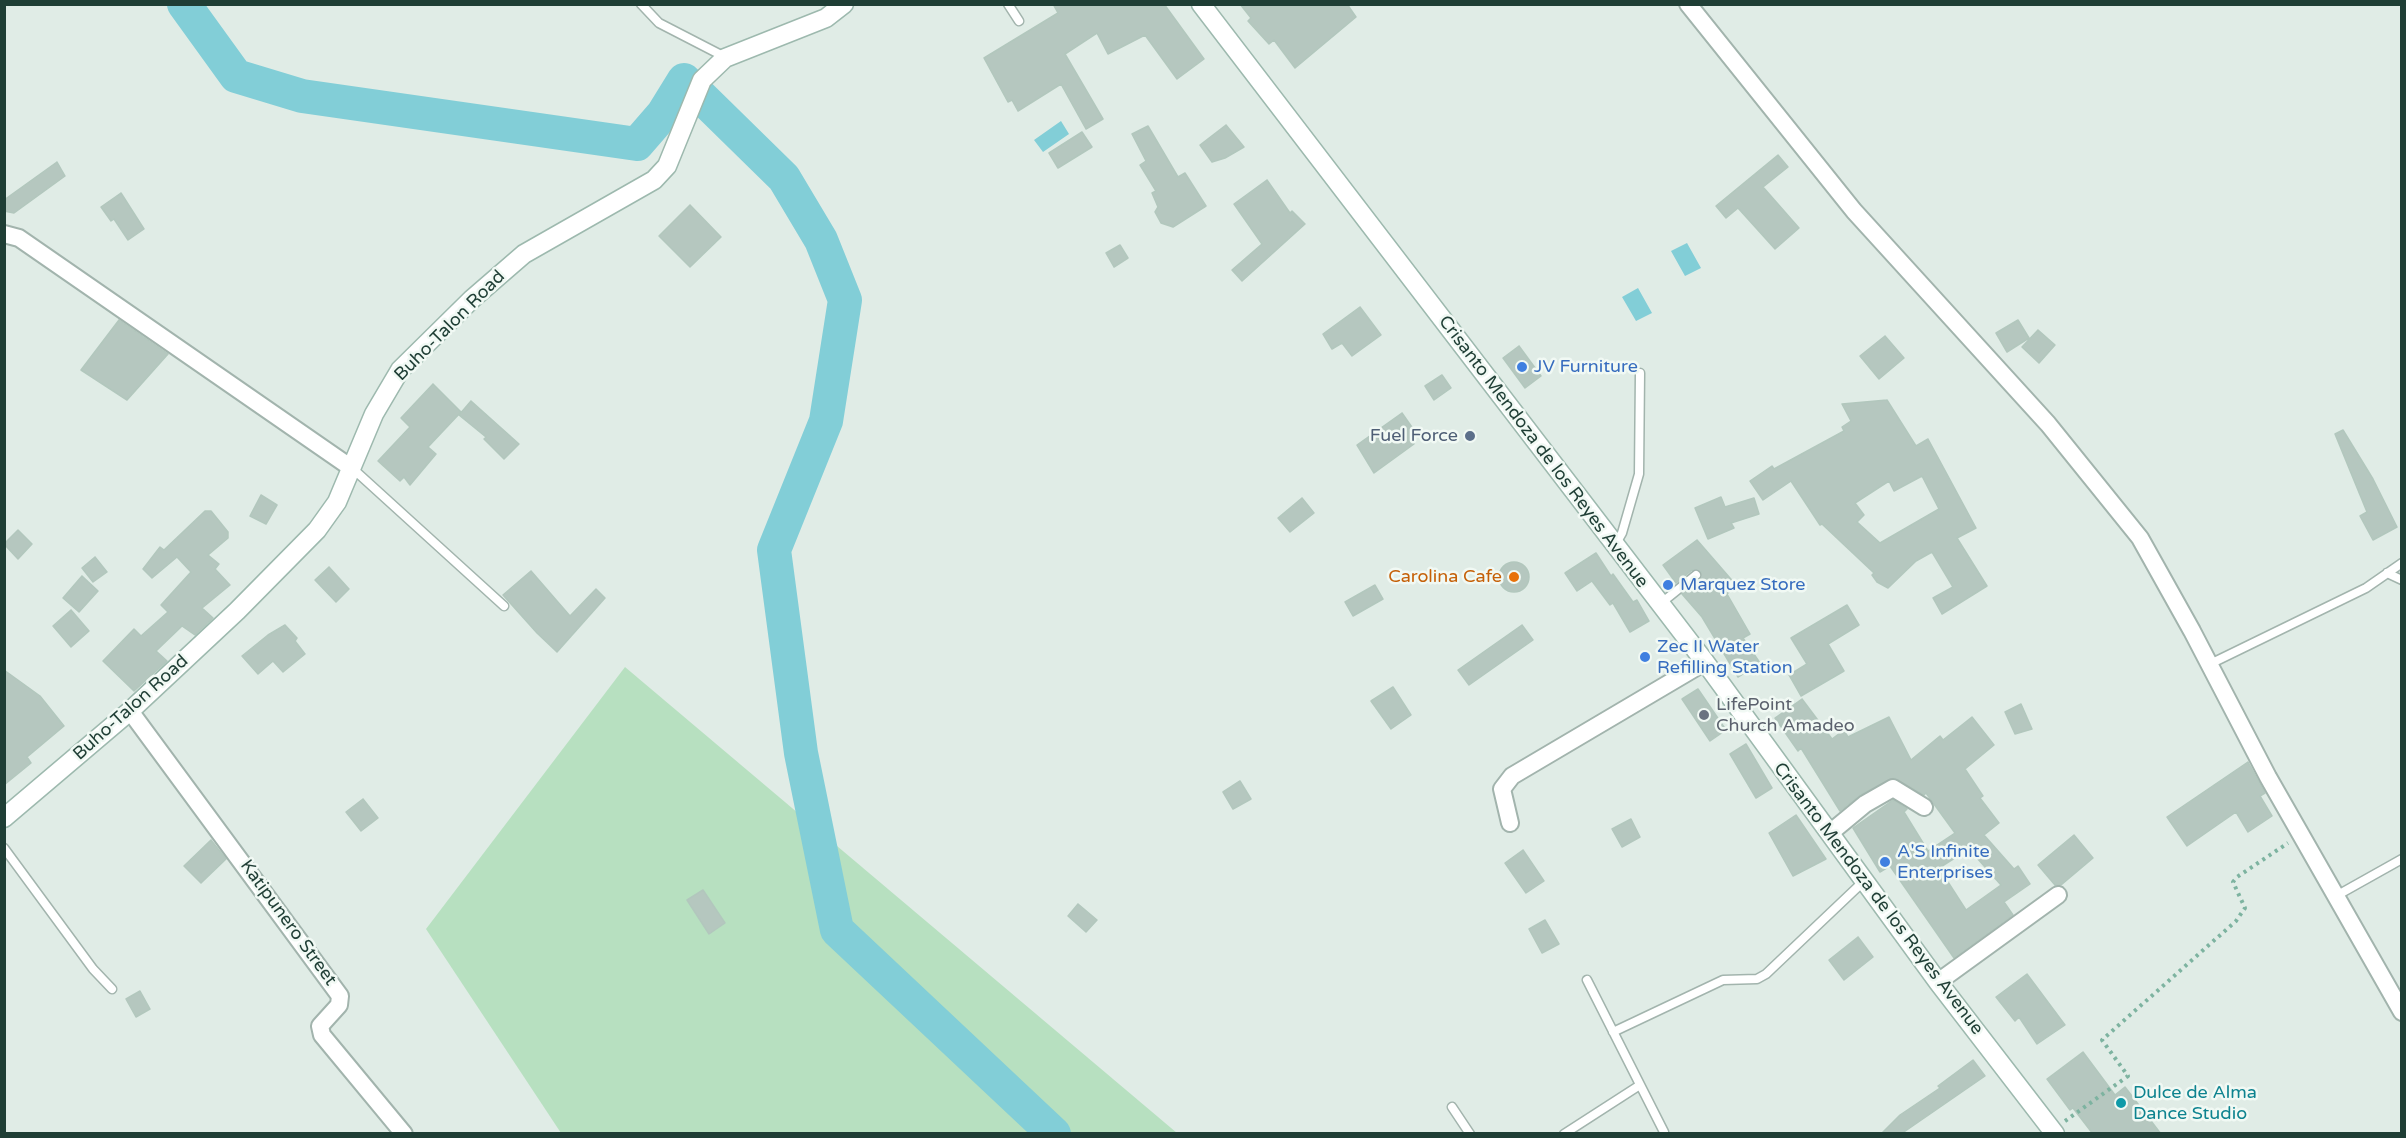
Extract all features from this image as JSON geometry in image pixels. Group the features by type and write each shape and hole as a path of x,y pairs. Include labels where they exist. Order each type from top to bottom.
{"main road":[{"name":"Buho-Talon Road","path":"4,818 130,711 237,611 317,530 337,502 350,466 374,414 400,370 472,299 524,254 654,180 667,166 702,80 725,58 826,18 844,4"},
{"name":"Crisanto Mendoza de los Reyes Avenue","path":"1201,4 1705,662 1938,982 2054,1132"}],"street":[{"path":"1688,4 1854,211 2048,424 2140,538 2301,835 2402,1012"},
{"path":"4,234 19,238 350,466"},
{"path":"1510,823 1502,789 1512,776 1705,662"},
{"name":"Katipunero Street","path":"130,711 202,805 340,996 339,1005 320,1026 322,1035 404,1134"},
{"path":"1830,832 1865,804 1893,788 1924,807"},
{"path":"1938,982 2058,895"}],"lane":[{"path":"641,4 659,23 725,58"},
{"path":"1008,4 1019,21"},
{"path":"1614,546 1622,533 1639,474 1640,374"},
{"path":"350,466 504,606"},
{"path":"2210,664 2366,588 2402,563"},
{"path":"2386,573 2402,580"},
{"path":"1660,604 1696,575"},
{"path":"4,848 93,969 112,989"},
{"path":"2336,896 2402,859"},
{"path":"1613,1032 1723,980 1757,979 1766,974 1864,880"},
{"path":"1587,980 1664,1132"},
{"path":"1564,1134 1640,1085"},
{"path":"1452,1107 1470,1134"}],"path":[{"path":"2054,1132 2128,1076 2102,1040 2236,921 2245,908 2233,882 2237,876 2301,835"}],"green space":[{"path":"625,667 1177,1133 561,1133 426,929"}],"water":[{"path":"1061,121 1069,134 1043,152 1034,140"},
{"path":"1687,243 1701,268 1685,276 1671,251"},
{"path":"1638,288 1652,313 1636,321 1622,297"}],"building":[{"path":"1053,4 1164,4 1204,59 1177,79 1145,35 1108,54 1097,33 1065,54 1103,119 1086,129 1061,84 1018,111 1012,100 1008,102 984,58 1058,13"},
{"path":"1240,4 1347,4 1356,17 1295,68 1274,40 1269,44 1248,21 1251,18"},
{"path":"1226,125 1244,147 1225,158 1212,162 1200,145"},
{"path":"1148,126 1178,177 1185,173 1206,206 1173,227 1161,223 1155,212 1158,207 1152,193 1156,191 1140,165 1146,161 1132,134"},
{"path":"1082,132 1092,147 1058,168 1049,153"},
{"path":"1778,155 1788,167 1763,187 1799,228 1775,249 1738,208 1726,218 1716,206"},
{"path":"57,162 65,176 14,213 4,211 4,200"},
{"path":"1267,180 1290,213 1292,211 1305,224 1242,281 1232,270 1262,244 1234,204"},
{"path":"121,193 144,229 128,240 114,219 111,221 101,207"},
{"path":"690,205 721,237 690,267 659,236"},
{"path":"1120,245 1128,258 1114,267 1106,253"},
{"path":"1360,307 1381,335 1352,356 1342,343 1332,349 1323,334"},
{"path":"119,320 168,354 127,400 81,370"},
{"path":"2018,320 2029,338 2007,352 1996,333"},
{"path":"2038,330 2055,345 2039,363 2022,347"},
{"path":"1885,336 1904,358 1879,379 1860,356"},
{"name":"JV Furniture","path":"1519,346 1541,376 1525,388 1503,358"},
{"path":"1442,375 1451,388 1434,400 1425,386"},
{"path":"433,384 461,412 428,447 436,454 410,485 404,477 400,481 378,461 410,427 401,418"},
{"path":"1887,400 1916,446 1928,439 1976,528 1957,538 1987,586 1942,614 1933,598 1953,587 1932,552 1916,561 1888,588 1877,582 1872,575 1874,573 1822,524 1820,525 1791,481 1763,500 1750,481 1772,466 1774,469 1844,431 1842,427 1851,421 1842,404","holes":["1922,476 1939,509 1880,543 1857,522 1864,515 1855,503 1889,481 1894,491"]},
{"path":"471,401 519,444 504,459 484,439 486,437 459,415"},
{"path":"1402,413 1416,433 1410,438 1414,444 1374,473 1357,445"},
{"path":"2343,430 2373,479 2397,527 2373,540 2360,516 2367,512 2335,434"},
{"path":"261,495 277,505 266,524 250,516"},
{"path":"1721,497 1725,507 1754,498 1759,514 1731,523 1734,528 1708,539 1695,508"},
{"path":"1302,498 1314,513 1290,532 1278,518"},
{"path":"205,511 211,511 228,532 228,538 208,555 219,564 215,569 230,585 202,608 213,618 195,635 182,626 156,651 167,661 134,691 103,661 134,629 141,636 168,612 161,605 191,572 177,557 152,578 143,569 160,547 164,550"},
{"path":"18,530 32,544 18,559 4,544"},
{"path":"1697,540 1736,585 1727,594 1750,634 1743,638 1760,663 1738,677 1702,617 1682,594 1700,580 1701,572 1692,570 1676,583 1663,565"},
{"path":"1596,553 1611,576 1613,574 1633,602 1637,600 1649,621 1630,632 1613,603 1610,605 1592,581 1577,591 1565,573"},
{"path":"95,557 107,572 93,582 82,568"},
{"name":"Carolina Cafe","path":"1514,562 1525,566 1529,577 1525,588 1514,592 1503,588 1499,577 1503,566"},
{"path":"329,567 349,589 336,602 315,580"},
{"path":"531,571 570,616 596,589 605,598 557,652 503,595"},
{"path":"82,576 98,591 79,612 63,598"},
{"path":"1375,585 1383,599 1353,616 1345,602"},
{"path":"1847,605 1859,625 1828,644 1844,671 1801,696 1789,675 1807,664 1791,638"},
{"path":"71,610 89,631 71,647 53,626"},
{"path":"285,625 297,638 295,641 305,654 283,672 273,661 258,674 242,656 268,635"},
{"path":"1522,625 1533,640 1469,685 1458,670"},
{"path":"4,670 40,696 64,726 27,757 31,763 4,785"},
{"path":"1393,687 1411,715 1391,729 1371,701"},
{"name":"LifePoint Church Amadeo","path":"1698,689 1726,730 1710,741 1682,699"},
{"path":"1802,699 1832,739 1844,730 1848,737 1889,717 1911,760 1940,736 1943,740 1972,717 1994,745 1965,769 1983,796 1980,798 1999,823 1984,835 2014,869 2018,866 2030,884 2004,902 2013,915 1954,958 1890,866 1880,872 1853,828 1893,800 1907,809 1904,812 1928,851 1955,833 1926,793 1924,795 1894,778 1860,795 1840,811 1801,748 1798,751 1775,718","holes":["1969,849 2001,885 1966,910 1939,868"]},
{"path":"2021,704 2032,729 2015,734 2005,712"},
{"path":"1746,744 1772,788 1756,798 1730,754"},
{"path":"2248,762 2265,793 2260,796 2272,816 2248,832 2236,812 2187,846 2167,817"},
{"path":"1240,781 1251,799 1233,809 1223,792"},
{"path":"363,799 378,818 361,831 346,812"},
{"path":"1796,815 1826,859 1793,876 1769,833"},
{"path":"1631,819 1640,837 1622,847 1612,829"},
{"path":"2074,835 2093,858 2061,885 2055,885 2038,865"},
{"path":"211,840 226,859 201,883 184,866"},
{"path":"1523,850 1544,881 1526,893 1505,863"},
{"path":"703,890 725,923 709,934 687,900"},
{"path":"1078,904 1097,920 1086,932 1068,916"},
{"path":"1545,920 1559,944 1542,953 1529,929"},
{"path":"1858,937 1873,957 1844,980 1829,960"},
{"path":"2027,974 2065,1025 2037,1044 2019,1017 2015,1021 1996,997"},
{"path":"140,991 150,1009 136,1017 126,999"},
{"path":"2083,1052 2115,1095 2125,1087 2161,1134 2093,1134 2073,1108 2070,1110 2047,1079"},
{"path":"1973,1060 1985,1076 1901,1134 1881,1134 1900,1115 1940,1088 1938,1086"}],"waterway":[{"path":"184,4 236,76 302,96 637,144 663,114 684,80 784,178 821,240 845,300 826,421 774,550 801,753 837,930 1054,1134"}],"place":[{"name":"JV Furniture","path":"1522,367"},
{"name":"Fuel Force","path":"1470,436"},
{"name":"Carolina Cafe","path":"1514,577"},
{"name":"Marquez Store","path":"1668,585"},
{"name":"Zec II Water Refilling Station","path":"1645,657"},
{"name":"LifePoint Church Amadeo","path":"1704,715"},
{"name":"A'S Infinite Enterprises","path":"1885,862"},
{"name":"Dulce de Alma Dance Studio","path":"2121,1103"}]}
